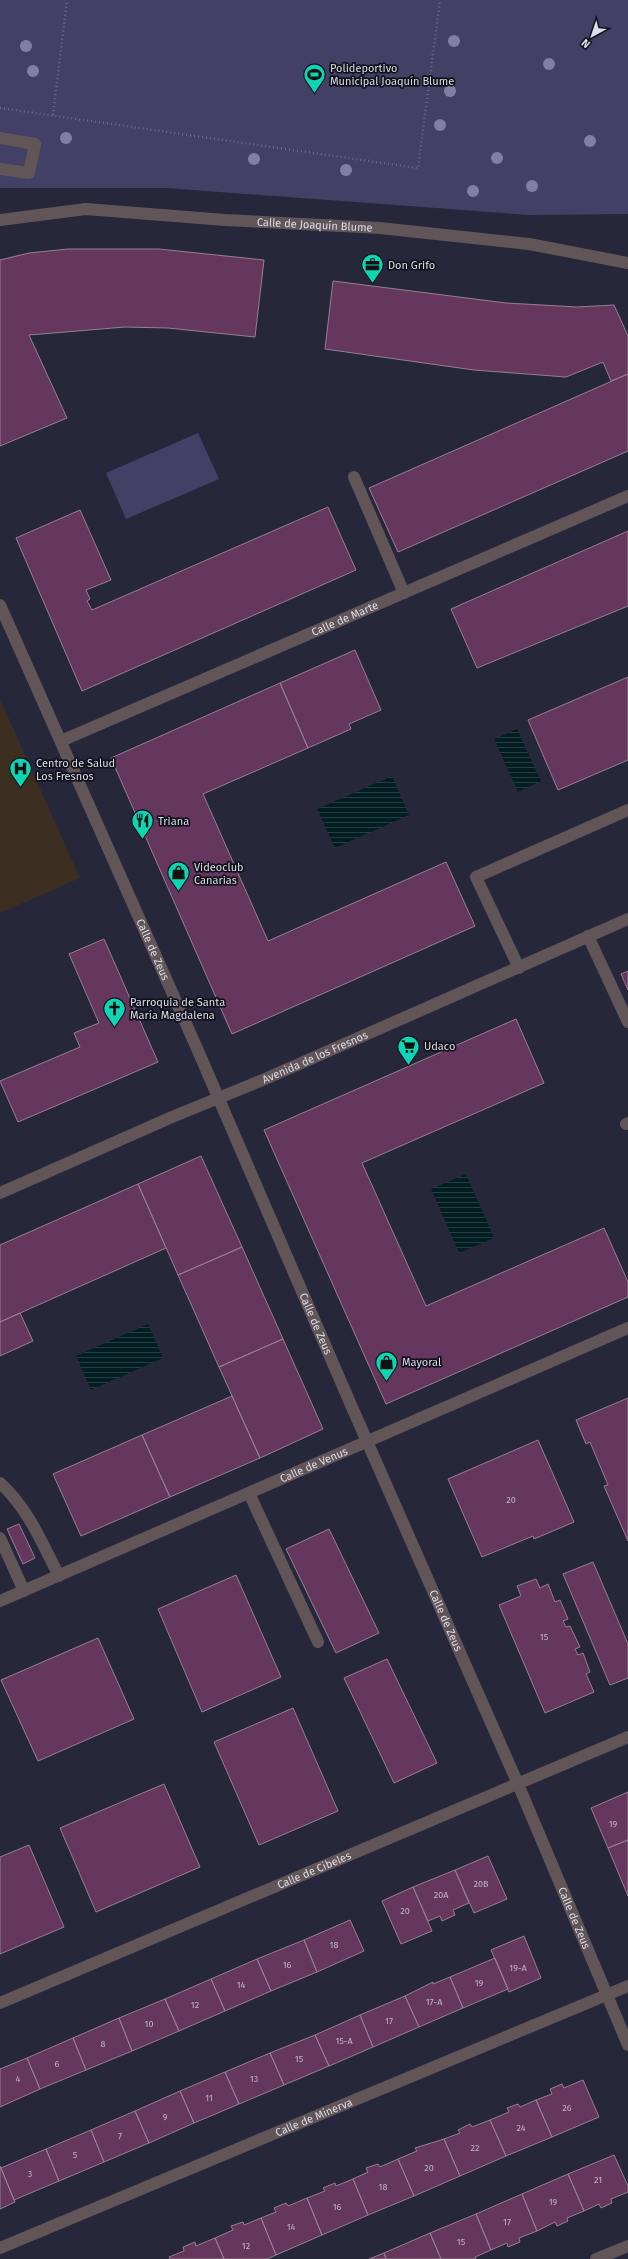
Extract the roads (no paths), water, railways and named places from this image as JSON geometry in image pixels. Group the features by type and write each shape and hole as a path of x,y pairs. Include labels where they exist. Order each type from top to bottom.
{"street":[{"path":"0,138 35,144 29,173 0,169"},
{"name":"Calle de Joaquín Blume","path":"0,220 86,209 225,220 380,228 529,244 628,263"},
{"path":"354,476 404,593"},
{"name":"Calle de Marte","path":"61,741 628,496"},
{"name":"Calle de Zeus","path":"0,605 219,1098 518,1784 628,2045"},
{"path":"519,968 476,877 628,810"},
{"name":"Avenida de los Fresnos","path":"0,1193 519,968 628,919"},
{"path":"588,936 628,1022"},
{"name":"Calle de Venus","path":"0,1601 628,1328"},
{"path":"0,1483 17,1499 30,1518 59,1576"},
{"path":"249,1493 318,1642"},
{"path":"0,1538 24,1591"},
{"name":"Calle de Cibeles","path":"0,2003 628,1737"},
{"name":"Calle de Minerva","path":"0,2248 628,1986"},
{"path":"596,2259 628,2246"}],"place":[{"name":"Polideportivo Municipal Joaquín Blume","path":"314,94"},
{"name":"Don Grifo","path":"372,284"},
{"name":"Centro de Salud Los Fresnos","path":"20,788"},
{"name":"Triana","path":"143,840"},
{"name":"Videoclub Canarias","path":"178,892"},
{"name":"Parroquia de Santa María Magdalena","path":"115,1028"},
{"name":"Udaco","path":"409,1066"},
{"name":"Mayoral","path":"386,1382"}]}
